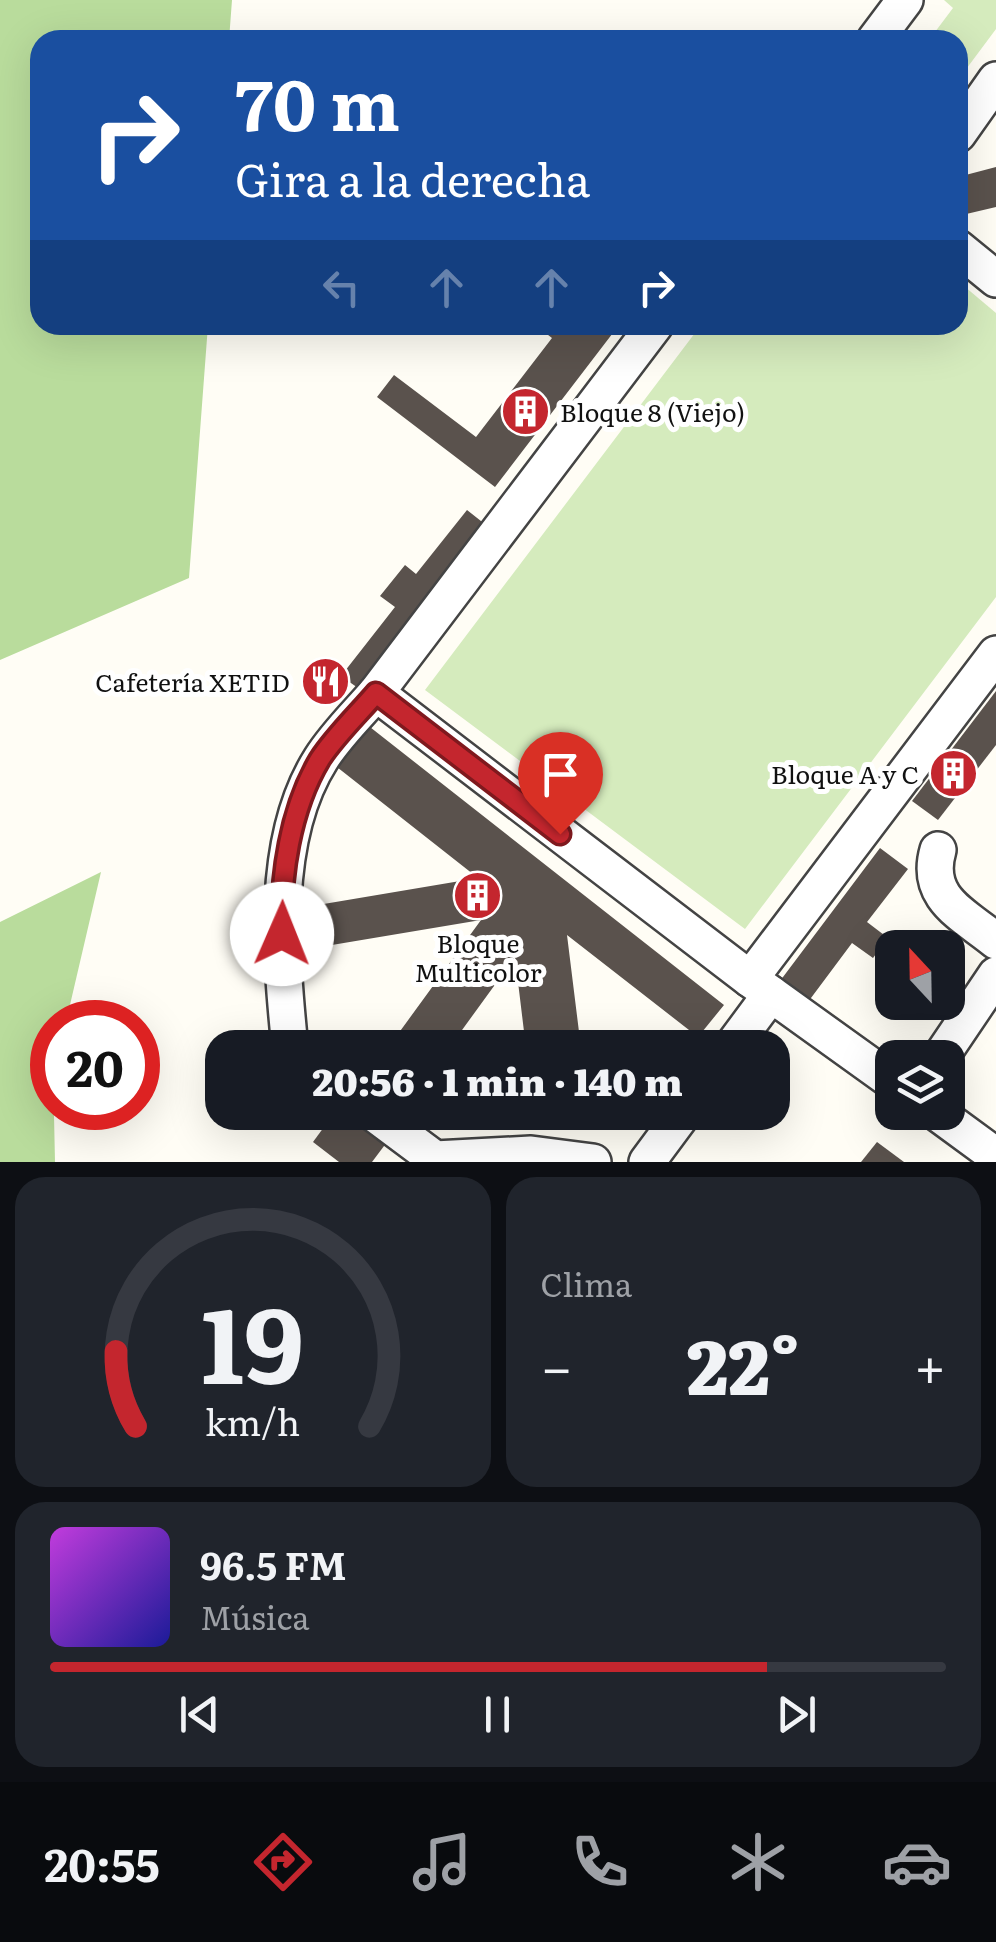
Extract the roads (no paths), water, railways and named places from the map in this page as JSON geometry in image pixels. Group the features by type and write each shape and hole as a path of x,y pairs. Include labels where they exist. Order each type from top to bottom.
{"street":[{"path":"882,30 905,0"},
{"path":"968,120 996,80"},
{"path":"968,256 996,279"},
{"path":"289,1030 281,900 290,837 320,760 376,693 647,335"},
{"path":"740,1030 761,986 996,654"},
{"path":"376,693 875,1069"},
{"path":"938,850 932,869 941,896 996,940"},
{"path":"952,1040 996,975"},
{"path":"396,1130 435,1159 531,1154 593,1162"},
{"path":"648,1162 671,1130"},
{"path":"961,1130 996,1156"}],"place":[{"name":"Bloque 8 (Viejo)","path":"525,411"},
{"name":"Cafetería XETID","path":"325,681"},
{"name":"Bloque A y C","path":"954,773"},
{"name":"Bloque Multicolor","path":"478,896"}]}
